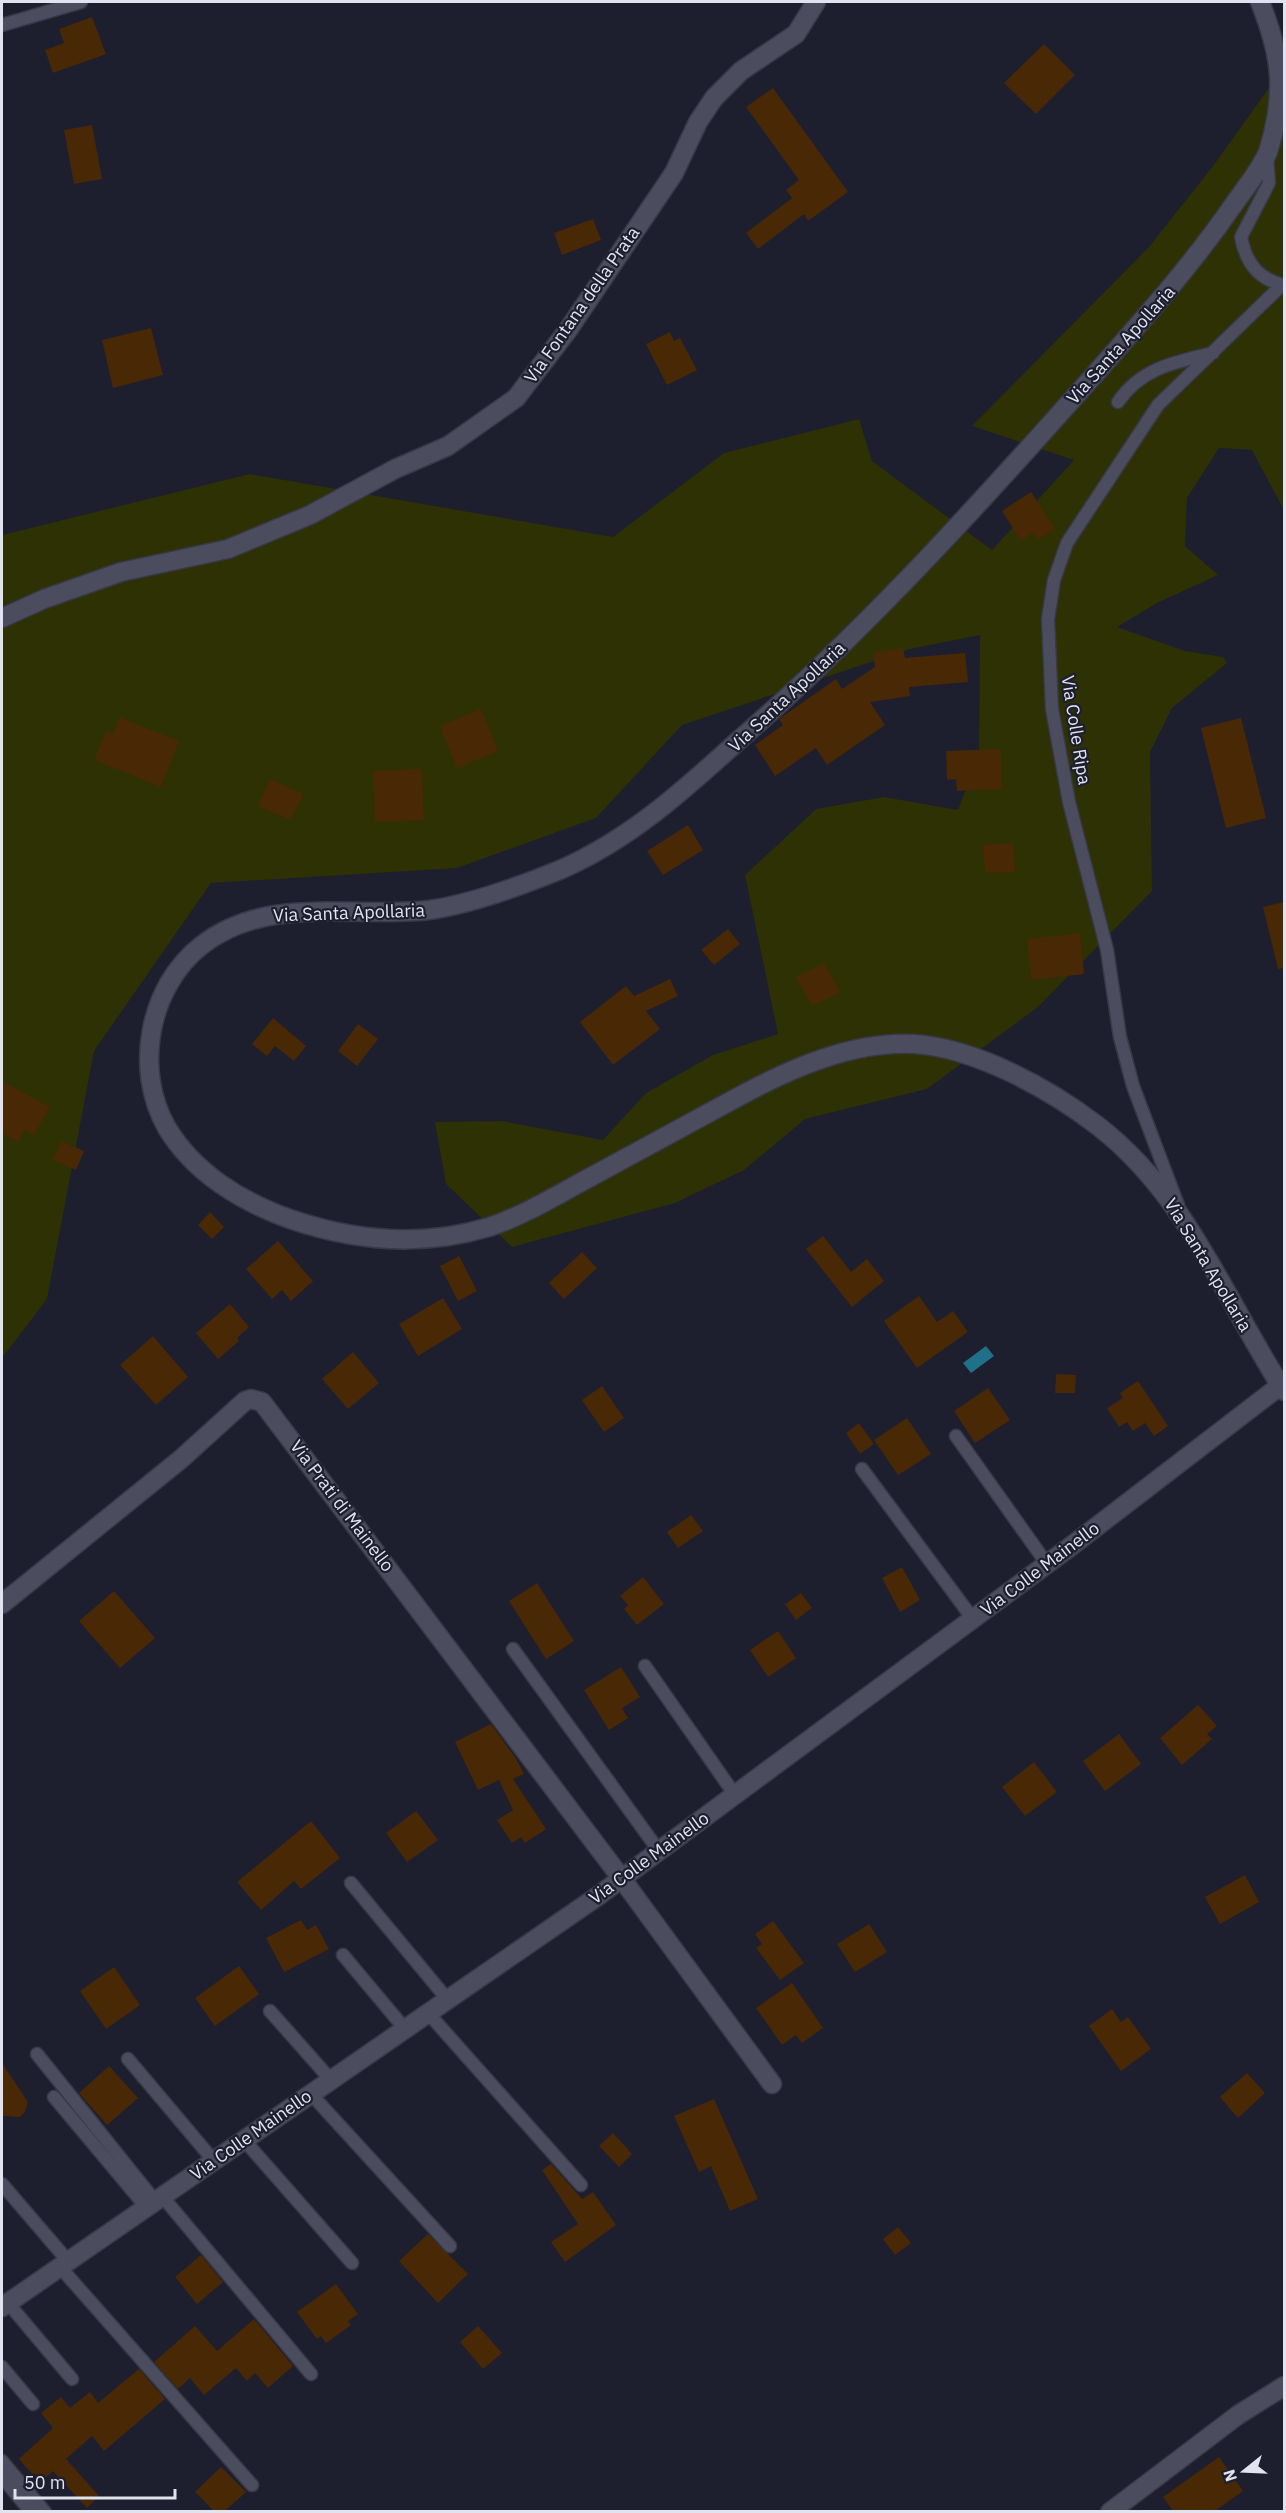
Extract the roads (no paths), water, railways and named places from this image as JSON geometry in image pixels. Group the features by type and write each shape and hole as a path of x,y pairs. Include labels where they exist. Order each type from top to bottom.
{"street":[{"name":"Via Fontana della Prata","path":"2,618 44,599 121,572 228,549 310,515 395,469 448,446 516,398 568,330 674,173 705,110 741,71 796,34 816,2"},
{"name":"Via Santa Apollaria","path":"1260,2 1275,37 1281,62 1283,94 1267,154 1193,263 965,521 815,674 673,799 624,837 565,867 512,887 434,909 378,912 308,911 268,915 213,936 176,970 163,991 153,1027 150,1077 157,1106 170,1133 196,1164 229,1190 268,1212 311,1226 358,1238 402,1239 444,1236 492,1226 543,1202 758,1086 804,1065 842,1053 904,1044 926,1045 963,1055 1005,1071 1049,1094 1097,1126 1148,1170 1181,1212 1283,1388"},
{"name":"Via Colle Mainello","path":"5,2305 622,1879 1283,1388"},
{"name":"Via Prati di Mainello","path":"2,1604 182,1460 245,1401 257,1399 267,1406 622,1879"},
{"path":"622,1879 772,2084"},
{"path":"1110,2511 1238,2415 1284,2386"}],"lane":[{"path":"2,25 81,2"},
{"path":"1267,154 1269,183 1241,237 1246,259 1255,271 1283,285"},
{"name":"Via Colle Ripa","path":"1181,1212 1133,1086 1120,1037 1107,950 1069,802 1052,709 1048,619 1054,580 1067,543 1158,405 1283,285"},
{"path":"1118,402 1130,385 1167,364 1214,352"},
{"path":"956,1437 1047,1564"},
{"path":"862,1469 973,1619"},
{"path":"513,1649 659,1851"},
{"path":"645,1666 735,1795"},
{"path":"351,1883 448,2000"},
{"path":"343,1955 405,2029"},
{"path":"270,2011 332,2080"},
{"path":"428,2013 581,2185"},
{"path":"37,2054 154,2202"},
{"path":"128,2058 214,2161"},
{"path":"311,2094 450,2246"},
{"path":"54,2097 154,2202 311,2374"},
{"path":"244,2140 352,2263"},
{"path":"2,2184 64,2264 252,2485"},
{"path":"5,2305 72,2379"},
{"path":"2,2367 33,2404"},
{"path":"2,2461 45,2511"},
{"path":"2,2477 31,2511"}],"water":[{"path":"986,1346 994,1356 971,1373 963,1363"}]}
